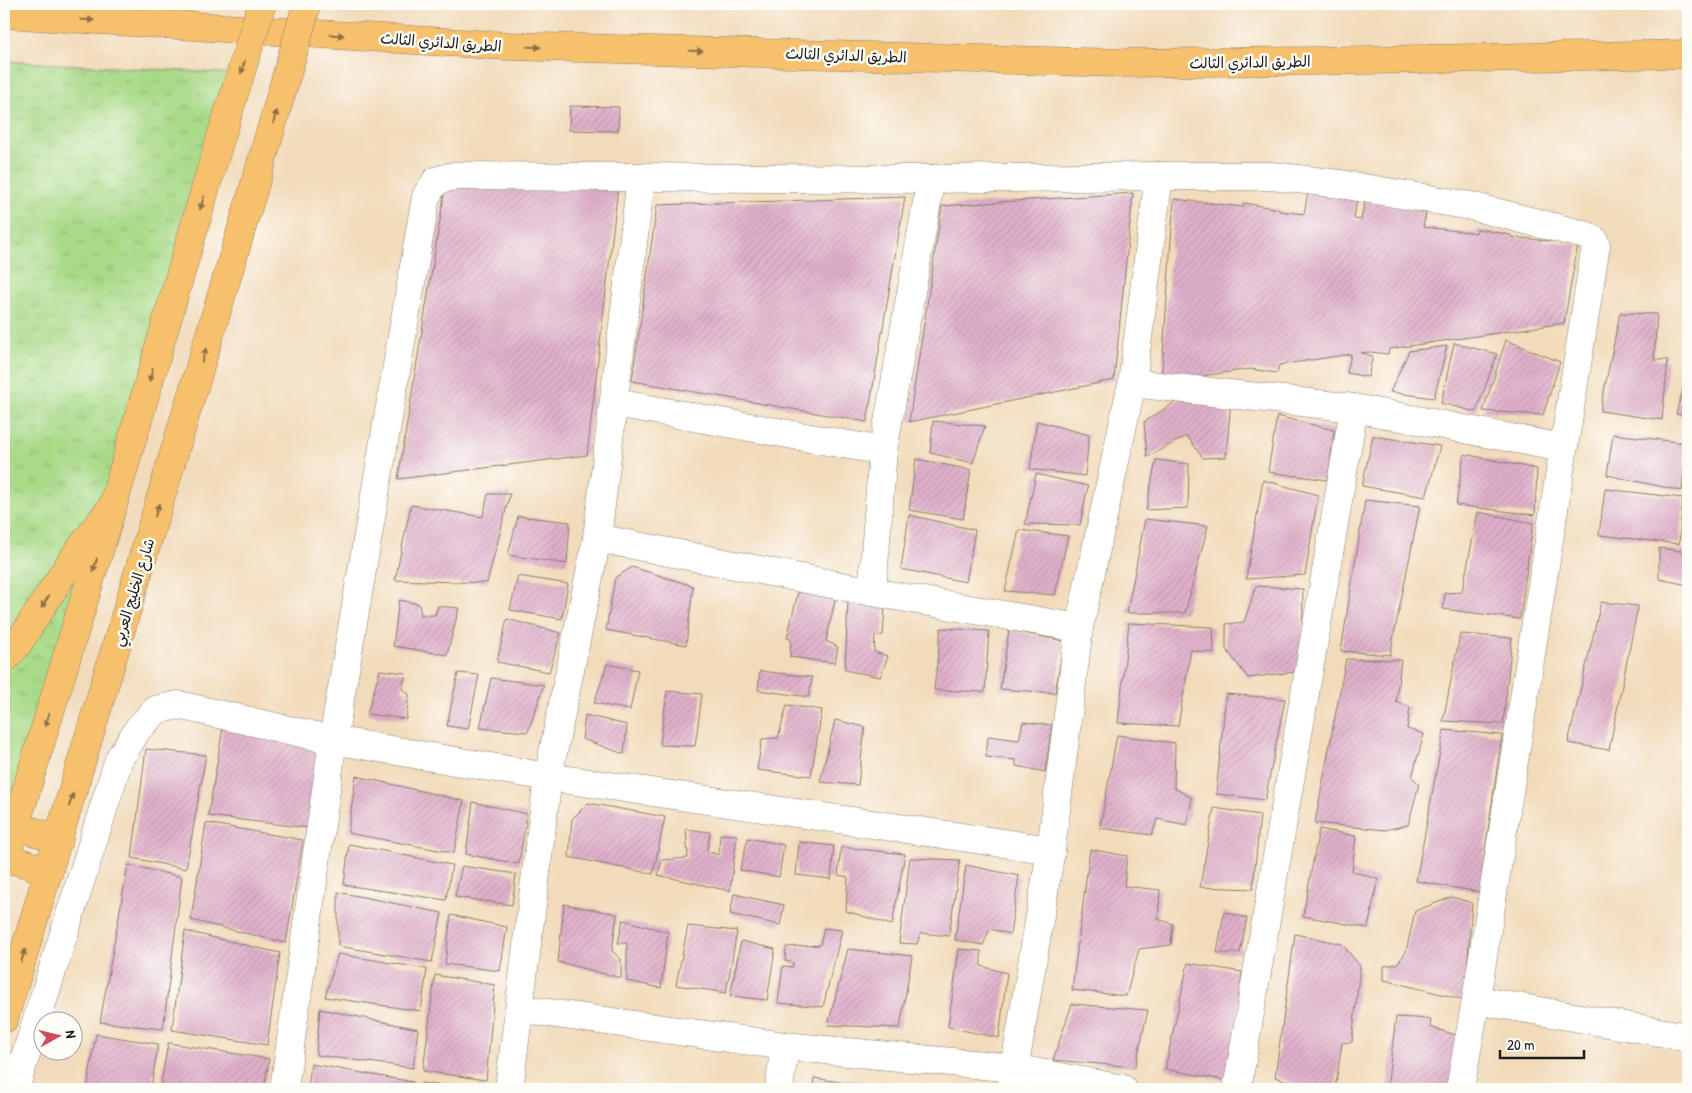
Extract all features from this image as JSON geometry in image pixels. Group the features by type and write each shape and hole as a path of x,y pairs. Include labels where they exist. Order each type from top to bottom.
{"main road":[{"path":"49,871 4,859 9,824 113,505 215,156 262,4"},
{"name":"شارع الخليج العربي","path":"7,1009 261,164 307,4"},
{"name":"الطريق الدائري الثالث","path":"4,14 508,46 1119,63 1688,54"},
{"path":"4,660 18,644 70,561 113,505"},
{"path":"9,824 59,839"}],"street":[{"path":"284,1089 333,740 426,196 436,182 453,176 931,179 1272,176 1340,184 1471,206 1590,237 1594,240 1596,245 1476,1000 1460,1089"},
{"path":"1012,1079 1051,850 1079,628 1132,383 1159,176"},
{"path":"510,1089 548,777 597,538 641,178"},
{"path":"872,592 883,450 931,179"},
{"path":"1132,383 1354,408 1563,448"},
{"path":"615,403 883,450"},
{"path":"1237,1089 1354,408"},
{"path":"597,538 872,592 1079,628"},
{"path":"15,1089 119,759 138,729 156,710 178,705 333,740 548,777 1051,850"},
{"path":"1476,1000 1688,1037"},
{"path":"7,1009 40,1008"},
{"path":"520,1008 1012,1079 1123,1089"},
{"path":"779,1089 785,1046"}],"green space":[{"path":"4,61 238,74 109,502 4,654"},
{"path":"112,507 4,822 4,663"}],"building":[{"path":"570,106 619,107 618,131 569,130"},
{"path":"446,183 618,187 587,455 398,479"},
{"path":"1308,192 1357,199 1354,219 1361,220 1365,200 1426,213 1423,227 1476,233 1477,229 1511,235 1511,237 1578,244 1564,323 1389,349 1388,354 1360,353 1373,356 1368,377 1347,373 1351,354 1279,365 1277,373 1250,369 1161,382 1174,199 1243,207 1244,203 1279,209 1279,211 1304,214"},
{"path":"1133,193 1114,380 909,422 942,206"},
{"path":"905,197 867,422 632,381 657,205"},
{"path":"1620,313 1657,314 1654,360 1668,360 1662,420 1600,411"},
{"path":"1506,340 1560,362 1543,415 1483,411"},
{"path":"1454,343 1497,354 1476,412 1441,403"},
{"path":"1447,346 1434,398 1390,392 1409,351"},
{"path":"1688,371 1688,416 1676,414"},
{"path":"1181,398 1231,400 1226,457 1203,458 1187,436 1147,457 1144,422"},
{"path":"1277,416 1334,430 1328,480 1268,472"},
{"path":"933,421 985,426 973,463 930,453"},
{"path":"1037,421 1089,435 1085,476 1030,469"},
{"path":"1613,434 1686,443 1682,491 1607,475"},
{"path":"1373,436 1440,446 1426,497 1362,486"},
{"path":"1464,454 1537,469 1535,515 1456,505"},
{"path":"916,459 971,470 963,519 909,510"},
{"path":"1156,460 1189,464 1188,508 1146,510"},
{"path":"1036,474 1088,486 1080,525 1025,524"},
{"path":"1263,480 1318,495 1305,575 1246,579"},
{"path":"1605,489 1683,498 1679,544 1599,535"},
{"path":"488,494 510,494 487,583 395,580 411,505 483,517"},
{"path":"1365,500 1420,506 1390,655 1341,651"},
{"path":"1478,512 1533,523 1520,619 1443,609 1445,593 1462,592"},
{"path":"909,515 975,530 966,582 901,569"},
{"path":"518,516 570,522 567,564 508,555"},
{"path":"1145,519 1208,526 1185,613 1127,613"},
{"path":"1019,530 1068,536 1055,595 1005,591"},
{"path":"1659,548 1688,552 1688,585 1659,579"},
{"path":"632,567 693,586 686,645 606,630 615,578"},
{"path":"518,576 568,584 562,619 510,610"},
{"path":"1256,586 1303,589 1302,671 1248,678 1226,649 1226,624 1244,622"},
{"path":"798,592 836,596 826,641 838,647 835,663 790,657 791,639 787,638"},
{"path":"399,600 419,604 421,615 435,615 438,606 459,608 447,655 393,646"},
{"path":"848,602 885,606 883,635 875,636 874,652 888,656 880,677 845,670"},
{"path":"1601,602 1638,606 1609,750 1568,743"},
{"path":"507,619 561,633 549,672 497,662"},
{"path":"1129,623 1213,627 1214,653 1191,650 1178,726 1118,723"},
{"path":"941,628 989,631 985,692 934,690"},
{"path":"1009,630 1064,641 1055,693 1000,689"},
{"path":"1460,634 1512,638 1503,724 1443,721"},
{"path":"1346,659 1401,660 1396,702 1410,707 1407,729 1424,734 1412,777 1419,784 1408,825 1385,830 1315,823"},
{"path":"607,664 638,670 630,710 594,703"},
{"path":"380,670 406,673 402,689 409,694 406,719 367,714"},
{"path":"760,671 812,677 809,697 758,690"},
{"path":"458,673 479,675 468,729 447,726"},
{"path":"491,678 544,685 528,732 480,728"},
{"path":"667,691 702,694 695,746 660,745"},
{"path":"1226,694 1285,699 1265,800 1216,794"},
{"path":"787,705 822,710 811,776 757,770 762,739 778,738"},
{"path":"585,715 627,725 624,754 582,739"},
{"path":"835,720 865,727 858,785 820,782"},
{"path":"224,722 319,741 309,828 208,816"},
{"path":"1023,722 1052,725 1045,772 1016,766 1016,760 986,757 988,736 1019,740"},
{"path":"1444,730 1502,735 1479,892 1416,881"},
{"path":"1117,735 1175,743 1174,788 1192,798 1187,825 1157,819 1152,835 1100,828"},
{"path":"146,749 206,755 186,869 132,858"},
{"path":"356,776 464,801 454,853 348,833"},
{"path":"473,802 527,814 519,864 466,854"},
{"path":"588,803 665,817 653,874 569,857 572,819"},
{"path":"1214,808 1260,815 1253,889 1200,887"},
{"path":"206,823 303,840 286,943 191,920"},
{"path":"686,829 710,832 707,851 719,855 720,834 737,835 730,891 658,875 662,860 688,858"},
{"path":"1319,829 1356,836 1352,871 1378,879 1368,928 1303,916"},
{"path":"748,838 784,845 779,877 740,870"},
{"path":"799,842 834,846 831,879 796,875"},
{"path":"349,844 452,865 446,900 344,885"},
{"path":"841,847 905,854 892,925 846,911 848,877 838,875"},
{"path":"1090,849 1127,856 1124,886 1160,890 1158,919 1173,924 1171,945 1139,949 1126,996 1072,990"},
{"path":"910,858 960,860 949,936 921,933 917,944 899,943"},
{"path":"128,865 182,877 163,1029 100,1022"},
{"path":"966,865 1019,876 1010,934 990,929 983,945 955,940"},
{"path":"462,866 516,874 512,905 455,897"},
{"path":"338,892 442,913 432,962 338,946"},
{"path":"734,894 784,905 780,925 730,914"},
{"path":"1452,897 1472,903 1465,1000 1384,980 1384,966 1397,964 1406,952 1415,911"},
{"path":"564,904 617,914 612,951 621,959 621,978 558,962"},
{"path":"1224,912 1247,918 1240,953 1217,953"},
{"path":"451,915 507,927 500,971 445,964"},
{"path":"623,920 668,932 661,988 627,981 627,943 618,943"},
{"path":"688,926 737,931 726,993 676,985"},
{"path":"824,928 842,930 823,1007 778,1003 783,966 793,967 793,963 785,961 786,947 820,945"},
{"path":"185,931 280,953 267,1045 172,1030"},
{"path":"1295,934 1342,944 1360,966 1352,1042 1342,1043 1335,1089 1313,1089 1275,1077"},
{"path":"741,941 775,949 767,1000 730,996"},
{"path":"848,949 912,956 900,1028 828,1025"},
{"path":"959,949 981,951 981,966 1007,973 999,1038 948,1027"},
{"path":"338,954 427,969 421,1011 325,997"},
{"path":"1188,963 1242,972 1229,1081 1165,1069"},
{"path":"435,975 495,985 486,1080 423,1071"},
{"path":"1072,1004 1148,1010 1135,1067 1053,1060"},
{"path":"320,1009 418,1029 413,1068 316,1055"},
{"path":"1396,1017 1431,1019 1430,1027 1456,1035 1450,1089 1387,1089"},
{"path":"96,1034 158,1044 151,1089 87,1089"},
{"path":"168,1043 269,1059 264,1089 160,1089"},
{"path":"311,1064 413,1082 412,1089 308,1089"},
{"path":"814,1078 878,1088 878,1089 813,1089"},
{"path":"421,1083 459,1088 420,1089"}]}
